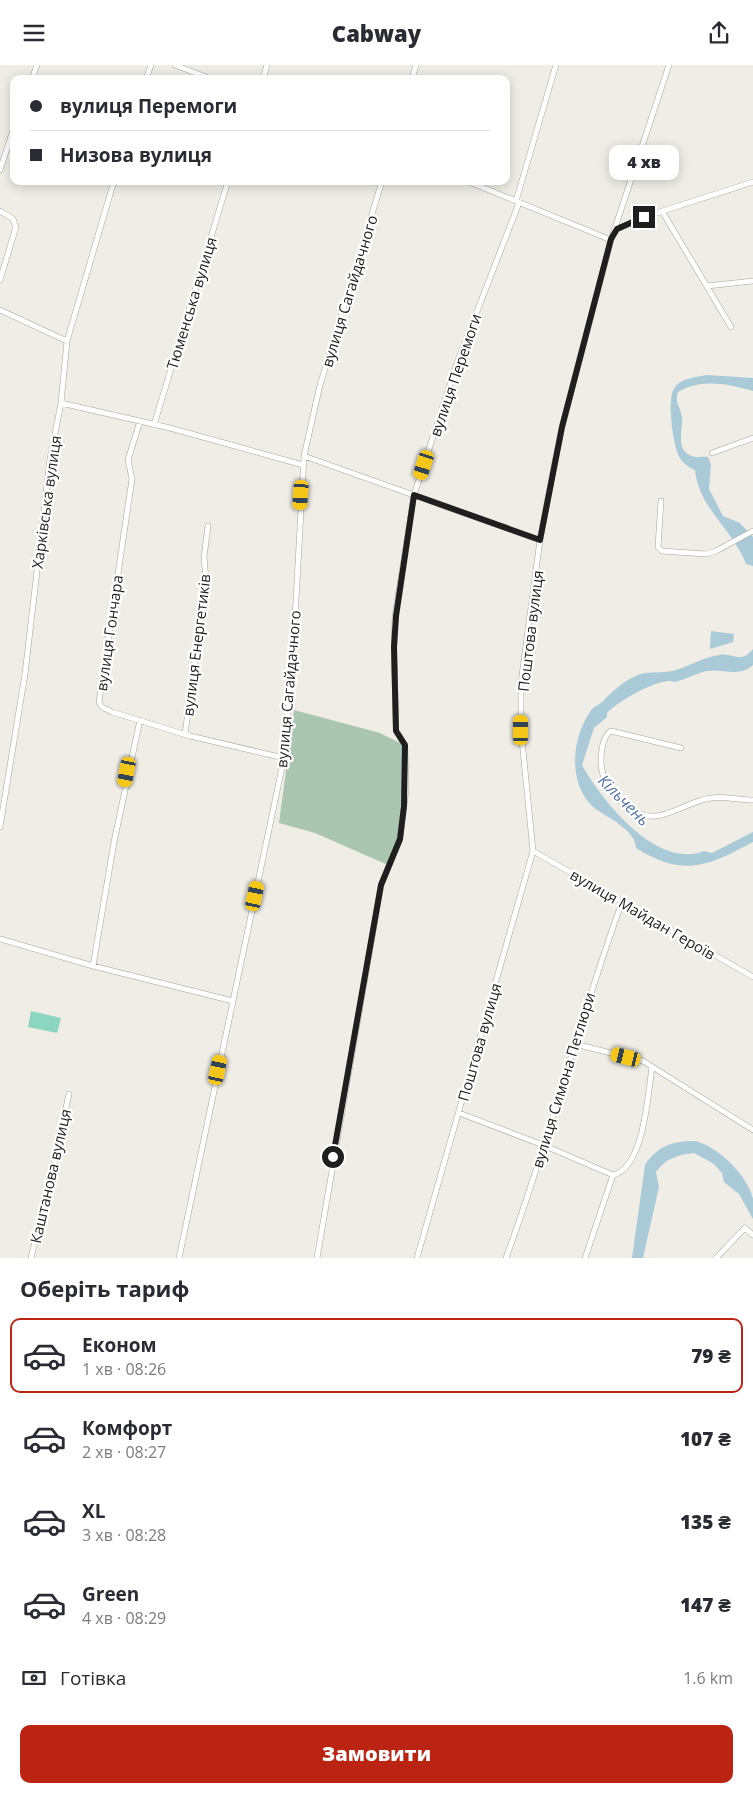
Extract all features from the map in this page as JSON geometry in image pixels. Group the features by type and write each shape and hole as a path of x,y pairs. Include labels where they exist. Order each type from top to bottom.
{"street":[{"path":"175,65 201,75"},
{"name":"вулиця Перемоги","path":"317,1258 381,885 400,839 406,790 406,765 405,745 396,731 395,624 414,495 457,363 517,202 556,65"},
{"name":"Поштова вулиця","path":"417,1258 533,851 521,730 521,683 540,540 562,427 611,239 617,229 669,65"},
{"path":"0,170 10,139"},
{"path":"617,229 662,211 753,182"},
{"name":"Харківська вулиця","path":"0,827 26,674 50,459 61,403 67,341 113,185"},
{"name":"Тюменська вулиця","path":"154,425 227,185"},
{"name":"вулиця Сагайдачного","path":"179,1258 284,758 294,637 304,456 320,385 381,185"},
{"path":"477,185 611,239"},
{"path":"0,211 14,219 16,227 0,280"},
{"path":"662,211 731,327"},
{"path":"707,286 753,281"},
{"path":"0,310 67,341"},
{"path":"61,403 140,421 303,465"},
{"name":"вулиця Гончара","path":"140,421 128,460 132,479 99,702 106,710 185,734 284,758"},
{"path":"712,453 753,438"},
{"path":"304,456 540,540"},
{"path":"661,501 658,547 662,551 706,554 716,551 753,531"},
{"name":"вулиця Енергетиків","path":"185,734 206,580 204,557 208,526"},
{"path":"93,966 114,841 140,720"},
{"path":"681,748 611,731 608,733 601,755 602,771 613,795 636,813 652,817 666,815 710,798 753,800"},
{"name":"вулиця Майдан Героїв","path":"533,851 753,977"},
{"name":"вулиця Симона Петлюри","path":"506,1258 575,1044 596,972 622,902"},
{"path":"0,939 93,966 233,1001"},
{"path":"575,1044 643,1061 753,1130"},
{"path":"585,1258 612,1175 625,1168 638,1144 652,1067"},
{"name":"Каштанова вулиця","path":"31,1258 56,1159 68,1094"},
{"path":"458,1113 543,1145 612,1175"},
{"path":"716,1258 747,1228 753,1235"}],"green space":[{"path":"294,710 380,733 402,744 402,793 397,842 388,865 315,833 279,823"},
{"path":"31,1011 61,1018 57,1033 28,1027"}],"water":[{"path":"707,375 753,378 753,391 725,385 696,385 678,392 677,402 682,418 681,439 683,449 692,456 708,457 711,465 709,489 723,516 740,523 753,537 753,566 746,564 733,541 709,507 698,483 695,470 680,458 675,444 671,422 672,392 681,382 690,378"},
{"path":"711,631 734,634 733,642 710,649"},
{"path":"753,649 753,665 748,669 736,672 712,670 675,682 660,683 640,691 612,708 607,713 607,717 594,728 582,765 603,796 633,829 650,842 668,851 686,854 704,851 712,853 753,832 753,842 709,862 682,866 668,863 636,848 632,836 587,801 581,789 575,763 576,749 579,736 590,712 623,683 633,677 645,673 676,670 719,655 740,657 748,654"},
{"path":"695,1141 722,1155 739,1172 753,1199 753,1219 739,1194 724,1182 722,1173 714,1164 694,1153 678,1156 668,1160 656,1172 659,1187 643,1258 632,1258 645,1165 655,1153 666,1146 680,1142"}],"route":[{"path":"333,1157 381,885 400,839 406,790 404,781 406,765 405,745 401,736 396,731 394,647 396,616 414,495 540,540 562,427 611,239 617,229 644,217"}],"water label":[{"name":"Кільчень","path":"624,800"}]}
